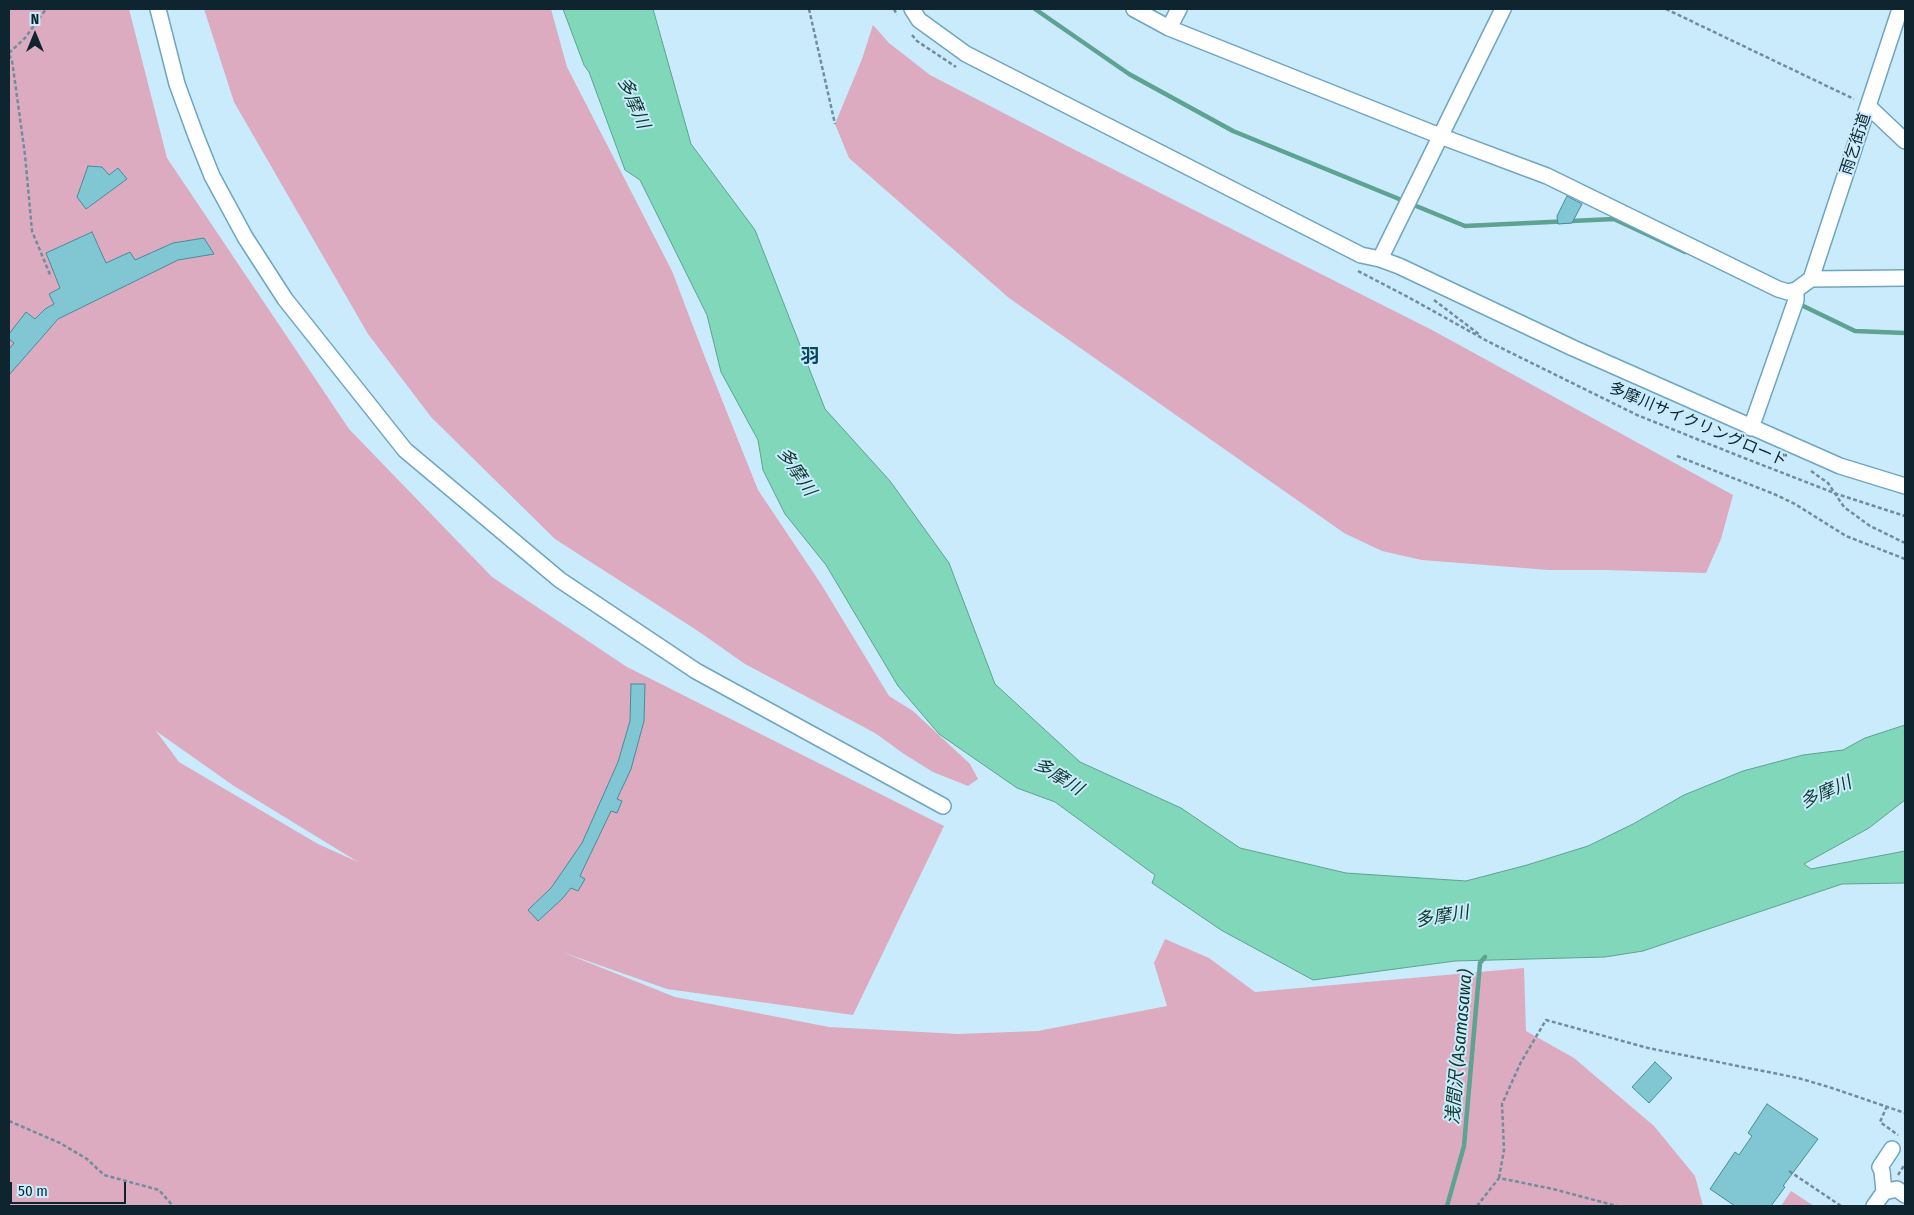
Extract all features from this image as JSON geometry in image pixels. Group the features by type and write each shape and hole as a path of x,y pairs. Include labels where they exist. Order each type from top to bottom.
{"street":[{"path":"158,9 177,84 196,136 212,176 245,237 285,299 405,450 560,580 696,671 943,806"},
{"path":"912,9 919,20 966,54 1361,255 1380,259 1751,428 1840,466 1905,486"},
{"path":"1134,9 1169,28 1440,136 1547,176 1778,289 1788,292 1795,299"},
{"path":"1169,28 1179,9"},
{"path":"1380,259 1503,9"},
{"name":"雨乞街道","path":"1811,278 1900,9"},
{"path":"1868,106 1905,140"},
{"path":"1751,428 1795,299 1811,278 1905,278"},
{"path":"1874,1206 1884,1192 1880,1167 1892,1149"},
{"path":"1884,1192 1896,1190 1905,1195"}],"path":[{"path":"46,9 25,38 9,54 12,60 25,155 32,231 51,277"},
{"path":"809,9 835,124"},
{"path":"1666,9 1868,106"},
{"path":"1408,297 1411,291"},
{"name":"多摩川サイクリングロード","path":"1430,297 1489,342 1637,414 1837,494 1905,516"},
{"path":"1677,456 1774,494 1795,504 1846,536 1905,559"},
{"path":"1804,468 1828,483 1844,507 1870,526 1905,543"},
{"path":"1477,1206 1499,1178 1504,1150 1502,1104 1521,1062 1546,1020 1648,1048 1814,1082 1905,1113"},
{"path":"1887,1106 1880,1122 1899,1135"},
{"path":"9,1122 60,1143 87,1159 104,1175 159,1190 173,1206"},
{"path":"1897,1175 1905,1164"},
{"path":"1789,1171 1841,1206"},
{"path":"1499,1178 1553,1189 1617,1206"}],"shaded area":[{"path":"9,9 129,9 167,158 349,429 492,577 627,667 944,826 853,1015 667,989 562,952 675,997 829,1027 958,1034 1038,1031 1167,1006 1154,963 1165,939 1209,958 1255,992 1524,968 1526,1031 1574,1058 1654,1126 1695,1176 1703,1206 9,1206","holes":["156,731 234,786 358,862 318,844 179,762"]},
{"path":"204,9 551,9 567,67 672,271 758,490 821,584 889,696 913,711 970,764 978,779 968,786 933,772 875,733 745,664 698,631 555,539 431,417 368,334 234,102"},
{"path":"873,25 889,43 930,75 1432,330 1733,495 1721,539 1706,573 1549,570 1422,560 1382,551 1344,533 1009,298 849,158 835,124 862,59"},
{"path":"1791,1191 1814,1206 1781,1206"}],"water":[{"name":"多摩川","path":"563,9 653,9 691,144 755,230 825,409 890,481 949,563 995,684 1080,762 1181,808 1240,848 1346,873 1466,881 1588,846 1633,824 1684,795 1743,771 1803,755 1843,750 1865,738 1905,725 1905,800 1869,828 1804,864 1811,869 1905,851 1905,883 1842,884 1643,951 1605,957 1455,961 1313,980 1221,930 1152,883 1155,875 1055,802 1017,788 939,734 898,686 826,565 785,514 763,470 758,440 721,372 707,315 640,180 625,170 589,72 584,65"}],"building":[{"path":"88,166 102,167 109,175 118,168 127,179 86,209 77,197"},
{"path":"1567,196 1582,204 1572,223 1558,224 1557,216"},
{"path":"92,232 106,263 130,252 135,260 173,243 204,238 214,254 178,260 58,319 9,375 9,349 14,343 9,339 9,334 26,312 35,319 45,309 54,304 49,294 60,288 46,253"},
{"path":"631,684 645,684 644,721 631,769 617,799 622,801 617,813 611,811 580,876 585,879 578,891 571,888 538,921 528,910 551,888 582,843 618,762 630,721"},
{"path":"1655,1062 1672,1078 1649,1103 1632,1087"},
{"path":"1767,1104 1818,1139 1783,1186 1785,1187 1771,1206 1735,1206 1710,1189 1735,1152 1739,1155 1752,1136 1748,1133"}],"waterway":[{"path":"1035,9 1129,74 1233,131 1465,226 1614,219 1685,252"},
{"path":"1797,303 1855,331 1905,333"},
{"name":"浅間沢 (Asamasawa)","path":"1447,1206 1464,1146 1480,963 1485,957"}],"district":[{"name":"羽","path":"810,357"}]}
